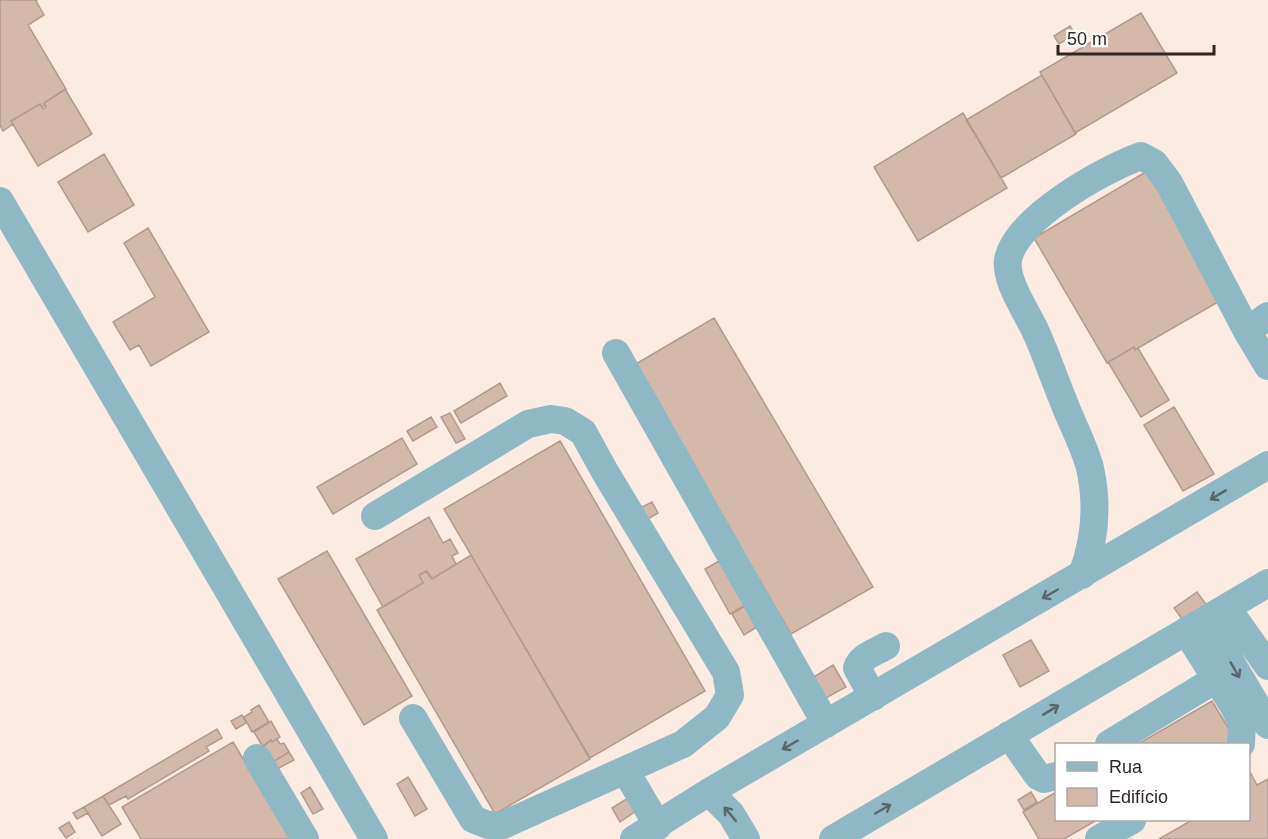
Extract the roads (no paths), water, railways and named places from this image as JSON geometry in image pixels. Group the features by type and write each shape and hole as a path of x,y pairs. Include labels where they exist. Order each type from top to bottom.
{"street":[{"path":"1082,575 1089,558 1096,520 1089,467 1042,345 1009,277 1008,261 1013,246 1023,231 1045,211 1093,178 1141,156 1154,163 1258,323 1268,366"},
{"path":"0,201 374,839"},
{"path":"616,353 826,724"},
{"path":"375,516 528,424 551,419 565,421 583,432 726,672 730,695 717,717 683,744 503,825 488,825 473,819 413,718"},
{"path":"625,770 646,832 709,792 1268,465"},
{"path":"833,839 1268,583"},
{"path":"1206,619 1268,666"},
{"path":"1206,619 1216,679 1242,723 1241,743"},
{"path":"1206,619 1268,725"},
{"path":"873,697 857,668 864,657 886,646"},
{"path":"1111,743 1216,679"},
{"path":"1009,735 1038,776 1044,779 1055,776"},
{"path":"257,758 305,839"},
{"path":"709,792 731,814 746,839"},
{"path":"1099,839 1129,821"}]}
